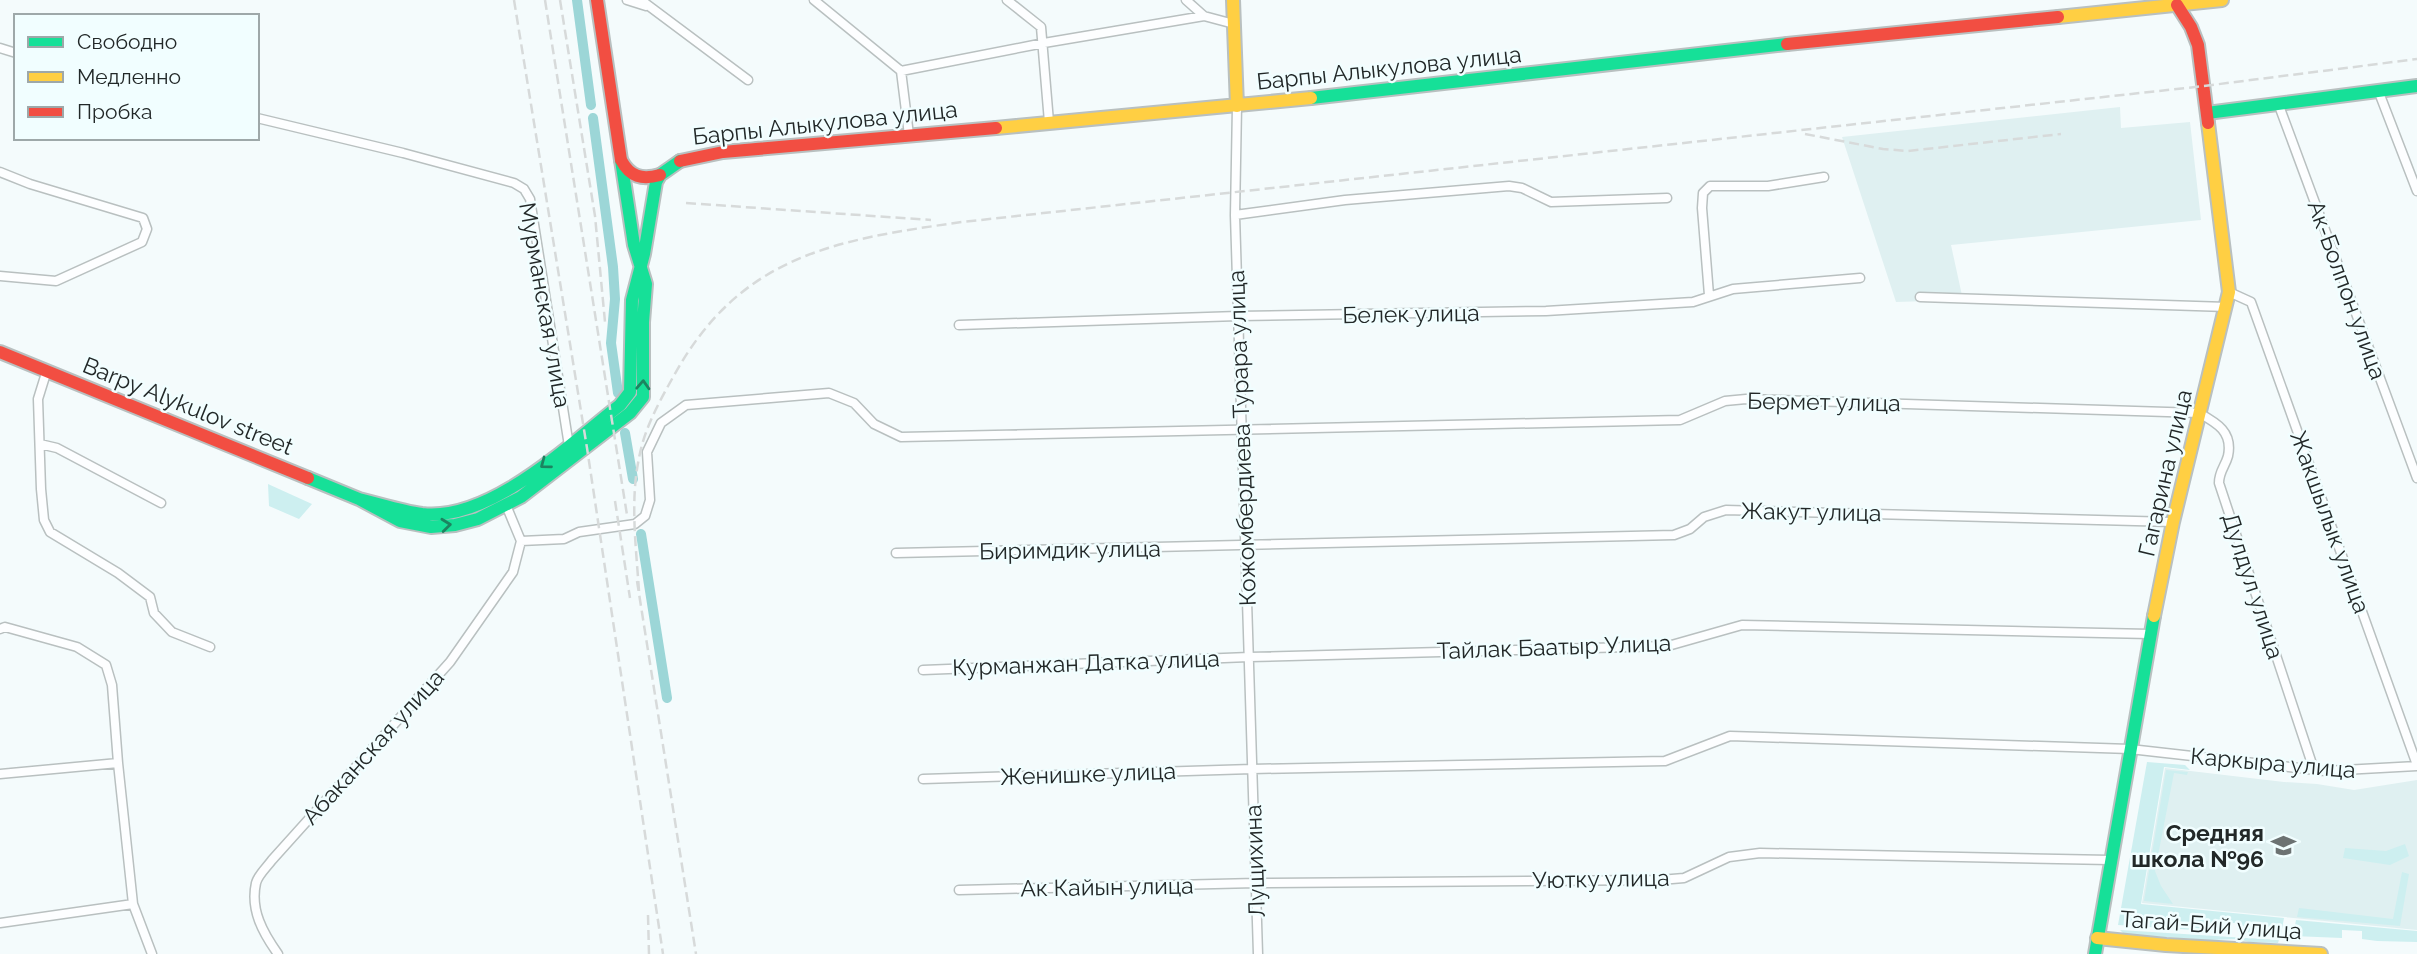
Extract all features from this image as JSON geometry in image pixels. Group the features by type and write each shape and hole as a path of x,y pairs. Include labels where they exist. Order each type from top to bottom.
{"main road":[{"path":"503,500 531,491 587,448 632,410 643,397 646,284 634,245 597,0"},
{"path":"1233,0 1237,106"},
{"name":"Барпы Алыкулова улица","path":"660,174 676,162 705,155 1237,106 2111,6 2177,5 2222,0"},
{"name":"Гагарина улица","path":"2095,954 2150,634 2173,522 2229,292 2198,44 2177,5"},
{"path":"2207,113 2417,86"},
{"path":"621,160 626,170 638,178 647,179 660,174"},
{"path":"503,500 611,412 630,392 630,319 634,286 641,267 652,201 660,174"},
{"name":"Barpy Alykulov street","path":"0,352 359,499 389,517 422,526 464,522 503,500"},
{"name":"Тагай-Бий улица","path":"2097,938 2167,949 2321,954"}],"street":[{"path":"627,0 633,4 649,6"},
{"path":"641,0 748,80"},
{"path":"814,0 901,71 909,135"},
{"path":"1007,0 1041,27 1049,122"},
{"path":"1186,0 1205,16 1234,24"},
{"path":"901,71 1205,16"},
{"path":"2378,90 2417,191"},
{"name":"Ак-Болпон улица","path":"2278,103 2417,478"},
{"name":"Кожомбердиева Турара улица","path":"1237,106 1235,215 1252,769"},
{"name":"Мурманская улица","path":"259,118 415,156 514,184 524,190 530,199 569,446"},
{"path":"0,172 30,184 143,218 147,229 142,242 56,281 0,276"},
{"path":"1709,295 1703,193 1710,186 1768,186 1824,177"},
{"path":"1235,215 1345,200 1510,186 1522,188 1551,202 1667,198"},
{"name":"Белек улица","path":"959,325 1238,316 1546,312 1693,302 1733,289 1860,278"},
{"name":"Жакшылык улица","path":"2229,292 2251,302 2417,766"},
{"path":"1920,298 2227,307"},
{"path":"47,370 38,399 44,520 50,532 118,573 150,597 154,613 172,632 210,647"},
{"path":"503,500 521,541 564,539 579,532 635,524 645,516 650,500 647,452 661,424 686,405 830,393 854,403 874,424 901,437 1241,428"},
{"name":"Бермет улица","path":"1241,428 1680,420 1725,401 1746,399 2199,413"},
{"name":"Дулдул улица","path":"2199,413 2219,424 2226,436 2228,457 2219,472 2219,483 2314,770"},
{"path":"40,444 57,448 161,503"},
{"name":"Жакут улица","path":"1245,546 1674,535 1689,529 1704,517 1726,510 2173,522"},
{"name":"Абаканская улица","path":"278,954 263,933 254,907 256,880 450,662 513,572 521,541"},
{"name":"Биримдик улица","path":"896,553 1245,546"},
{"name":"Тайлак Баатыр Улица","path":"1249,657 1668,646 1742,625 2150,634"},
{"path":"0,629 5,627 77,647 106,664 112,685 133,904 152,954"},
{"name":"Курманжан Датка улица","path":"923,670 1249,657"},
{"name":"Каркыра улица","path":"1252,769 1665,761 1730,736 2130,749 2314,770 2364,771 2417,766"},
{"path":"0,774 118,763"},
{"name":"Женишке улица","path":"923,779 1252,769"},
{"name":"Лущихина","path":"1252,769 1258,954"},
{"name":"Уютку улица","path":"1256,883 1660,880 1684,878 1729,857 1760,853 2110,860"},
{"name":"Ак Кайын улица","path":"959,890 1256,883"},
{"path":"0,923 133,904"}],"shaded area":[{"path":"2120,107 2121,128 2190,122 2201,220 1951,245 1963,300 1896,302 1842,137"},
{"path":"268,484 312,504 299,519 269,506"},
{"path":"2147,762 2185,765 2190,770 2164,767 2141,904 2284,918 2281,935 2238,932 2237,923 2221,923 2220,930 2209,931 2118,925"},
{"name":"Средняя школа №96","path":"2165,768 2354,790 2417,780 2417,930 2142,903"},
{"path":"2166,770 2188,772 2187,775 2174,773 2155,871 2173,904 2144,901"},
{"path":"2405,844 2409,856 2390,865 2343,858 2345,848 2386,851"},
{"path":"2402,872 2409,874 2400,926 2297,917 2299,908 2393,919"},
{"path":"2296,920 2417,931 2417,942 2362,939 2362,931 2342,930 2342,938 2293,936"},
{"path":"2120,930 2279,940 2278,943 2238,939 2209,940 2132,935 2124,934"}],"waterway":[{"path":"577,0 591,105"},
{"path":"593,118 613,267 615,299 611,343 618,393"},
{"path":"625,433 633,479"},
{"path":"641,534 667,698"}],"railway":[{"path":"514,0 587,448 663,954"},
{"path":"545,0 627,515"},
{"path":"560,0 595,216 605,322"},
{"path":"639,591 635,524 636,474 648,427 672,379 698,337 728,305 759,280 794,261 832,247 872,237 962,222 2204,86 2417,59"},
{"path":"1805,134 1908,151 2061,134"},
{"path":"686,203 931,220"},
{"path":"615,501 630,598"},
{"path":"637,581 696,954"},
{"path":"648,915 649,954"}],"traffic: fast":[{"path":"1311,98 1787,44"},
{"path":"2207,113 2417,86"},
{"path":"308,478 359,499 400,521 431,527 455,525 478,519 521,497 630,413 643,397 646,284 634,245 621,160"},
{"path":"359,499 422,514 448,513 475,506 528,477 620,405 630,392 632,300 644,254 656,182 660,175 680,161"},
{"path":"2095,954 2154,616"}],"traffic: slow":[{"path":"1233,0 1237,106"},
{"path":"2058,17 2222,0"},
{"path":"996,128 1311,98"},
{"path":"2154,616 2173,522 2229,292 2208,123"},
{"path":"2097,938 2321,954"}],"traffic: jam":[{"path":"597,0 621,160 628,170 637,176 660,175"},
{"path":"2177,5 2191,27 2198,45 2208,123"},
{"path":"1787,44 2058,17"},
{"path":"680,161 723,152 996,128"},
{"path":"0,352 308,478"}],"place":[{"name":"Средняя школа №96","path":"2284,846"}]}
